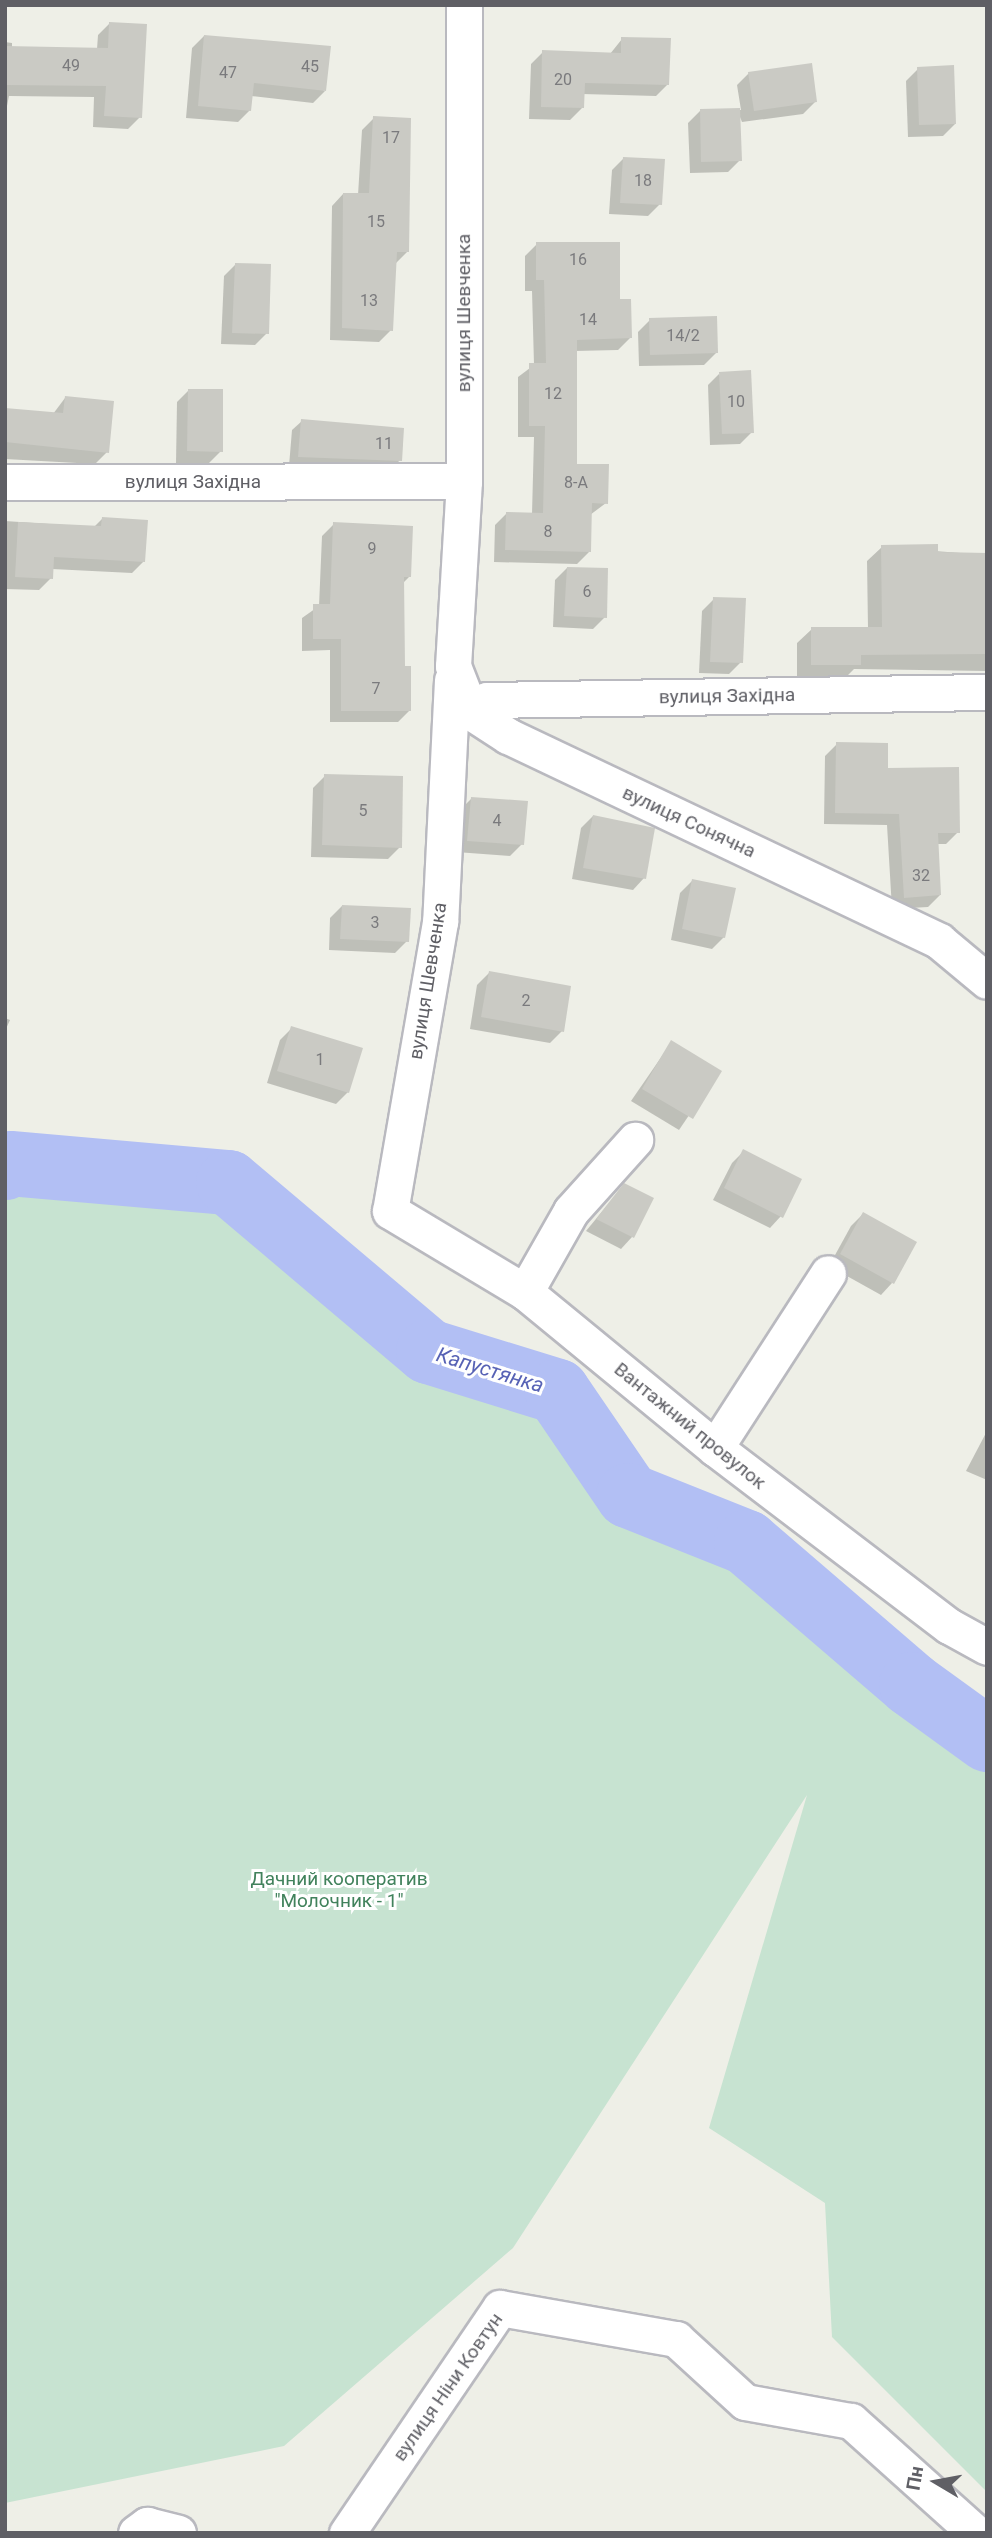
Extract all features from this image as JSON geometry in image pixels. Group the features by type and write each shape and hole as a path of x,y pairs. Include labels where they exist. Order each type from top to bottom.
{"street":[{"name":"вулиця Шевченка","path":"390,1210 440,922 464,481 464,5"},
{"name":"вулиця Західна","path":"5,482 464,481"},
{"path":"453,666 471,712"},
{"name":"вулиця Західна","path":"471,712 487,700 987,692"},
{"name":"вулиця Сонячна","path":"471,712 508,736 939,941 987,981"},
{"path":"525,1292 571,1211 635,1140"},
{"name":"Вантажний провулок","path":"390,1210 525,1292 715,1448 949,1626 987,1647"},
{"path":"715,1448 828,1273"},
{"name":"вулиця Ніни Ковтун","path":"347,2533 500,2308 676,2339 745,2402 851,2421 976,2533"},
{"path":"136,2533 147,2525 178,2533"}],"green space":[{"name":"Дачний кооператив \"Молочник - 1\"","path":"10,1195 216,1205 408,1369 547,1414 610,1516 740,1565 836,1661 987,1761 987,2492 832,2337 825,2203 709,2128 807,1795 513,2248 284,2446 5,2503 5,1199"}],"building":[{"path":"109,22 147,24 142,118 104,116 106,86 5,85 5,46 108,48"},
{"path":"204,35 331,46 326,91 254,83 251,111 198,106"},
{"path":"621,37 671,38 669,85 585,83 584,108 541,107 542,50 621,53"},
{"path":"812,63 817,102 754,111 748,72"},
{"path":"954,65 956,124 919,125 917,67"},
{"path":"740,108 742,161 701,162 700,109"},
{"path":"373,116 411,118 409,252 397,252 393,331 342,328 343,193 369,193"},
{"path":"623,157 665,159 662,205 620,203"},
{"path":"536,242 620,242 620,299 631,299 632,338 577,340 577,464 609,464 608,504 592,503 591,552 505,550 506,512 543,513 545,426 529,426 529,363 546,363 544,280 536,280"},
{"path":"235,263 271,264 269,334 232,333"},
{"path":"717,316 718,353 650,355 649,318"},
{"path":"751,370 754,433 722,434 719,372"},
{"path":"188,389 223,389 223,452 187,451"},
{"path":"65,396 114,401 109,453 5,442 5,408 63,413"},
{"path":"301,419 404,428 402,461 298,457"},
{"path":"102,517 148,520 145,562 54,557 53,579 15,577 18,522 101,526"},
{"path":"333,522 413,526 411,577 404,577 405,666 411,666 411,711 341,711 341,639 313,639 313,604 330,604"},
{"path":"938,544 938,552 987,553 987,654 861,655 861,665 811,665 811,627 882,627 881,545"},
{"path":"567,567 608,568 607,618 564,616"},
{"path":"713,597 746,598 743,663 710,662"},
{"path":"836,742 888,743 888,768 959,767 960,833 938,833 941,895 904,898 899,814 835,813"},
{"path":"324,774 403,776 402,848 322,845"},
{"path":"471,797 528,801 524,845 467,841"},
{"path":"593,815 655,828 646,879 583,868"},
{"path":"692,879 736,888 725,938 682,929"},
{"path":"342,905 411,908 409,942 340,939"},
{"path":"489,971 571,986 564,1032 481,1017"},
{"path":"291,1026 363,1048 349,1093 277,1071"},
{"path":"671,1040 722,1071 693,1119 642,1089"},
{"path":"743,1149 802,1179 783,1218 724,1188"},
{"path":"624,1183 654,1198 634,1238 596,1219"},
{"path":"863,1212 917,1242 894,1284 840,1254"}],"waterway":[{"name":"Капустянка","path":"5,1167 10,1163 228,1182 428,1351 557,1391 628,1495 746,1542 911,1684 987,1739"}]}
